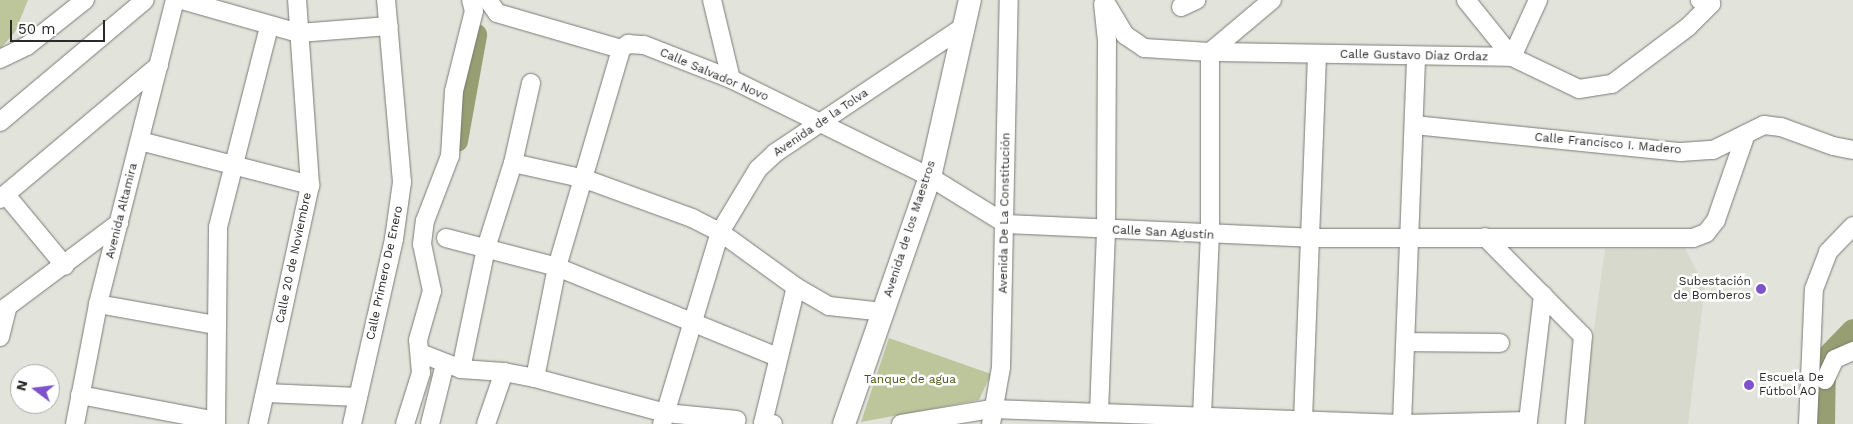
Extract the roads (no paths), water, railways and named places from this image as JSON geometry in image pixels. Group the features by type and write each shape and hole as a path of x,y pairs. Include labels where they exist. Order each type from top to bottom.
{"main road":[{"name":"Avenida de los Maestros","path":"844,424 930,177 970,0"}],"street":[{"path":"0,59 27,46 85,0"},
{"path":"0,122 145,0"},
{"name":"Avenida Altamira","path":"75,424 98,304 175,0"},
{"path":"182,0 269,27 299,33 389,26"},
{"name":"Calle 20 de Noviembre","path":"258,424 310,185 297,0"},
{"name":"Calle Primero De Enero","path":"352,424 394,239 401,191 386,0"},
{"path":"471,0 474,11 454,91 450,156 425,221 435,242 432,291 418,340 440,362 535,378 664,419 737,420"},
{"path":"712,0 731,80"},
{"name":"Avenida De La Constitución","path":"991,417 1001,367 1006,224 1009,0"},
{"path":"1099,413 1106,230 1107,41 1103,0"},
{"name":"Calle Gustavo Díaz Ordaz","path":"1103,0 1124,35 1144,48 1210,52 1512,57 1579,89 1612,84 1688,27 1706,2"},
{"path":"1202,416 1210,235 1210,52 1272,0"},
{"path":"1466,0 1512,57 1538,0"},
{"name":"Calle Salvador Novo","path":"489,4 497,13 621,49 628,44 644,45 731,80 930,177"},
{"path":"80,396 216,422 218,226 269,27"},
{"name":"Avenida de la Tolva","path":"664,419 720,232 758,169 774,153 963,27"},
{"path":"535,378 557,267 621,49"},
{"path":"1303,420 1317,54"},
{"path":"1402,424 1416,56"},
{"path":"65,266 3,197 159,65"},
{"path":"430,424 440,362 486,248 513,162 531,83"},
{"name":"Calle Francisco I. Madero","path":"1414,124 1681,152 1713,150 1764,125 1781,126 1834,146 1853,150"},
{"name":"Calle San Agustín","path":"930,177 1006,224 1210,235 1310,238 1700,235 1706,233 1716,220 1746,134"},
{"path":"140,141 310,185"},
{"path":"513,162 584,178 684,215 720,232 796,287 829,306 883,312"},
{"path":"0,337 4,309 65,266 119,223"},
{"path":"1808,424 1814,289 1828,252 1853,226"},
{"path":"1484,237 1583,336 1574,424"},
{"path":"435,242 486,248 557,267 778,357"},
{"path":"768,423 778,357 796,287"},
{"path":"901,424 991,417 1099,413 1123,419 1202,416 1270,422 1303,420 1402,424 1528,421 1543,295"},
{"path":"98,304 216,325"},
{"path":"1406,342 1500,343"},
{"path":"1825,380 1835,359 1853,351"},
{"path":"405,424 421,373 440,362"},
{"path":"486,424 504,372"},
{"path":"266,393 358,397"}],"waterway":[{"path":"457,141 476,35"},
{"path":"1824,424 1825,359 1853,330"}],"place":[{"name":"Subestación de Bomberos","path":"1761,289"},
{"name":"Escuela De Fútbol AO","path":"1749,385"}],"park label":[{"name":"Tanque de agua","path":"910,380"}]}
